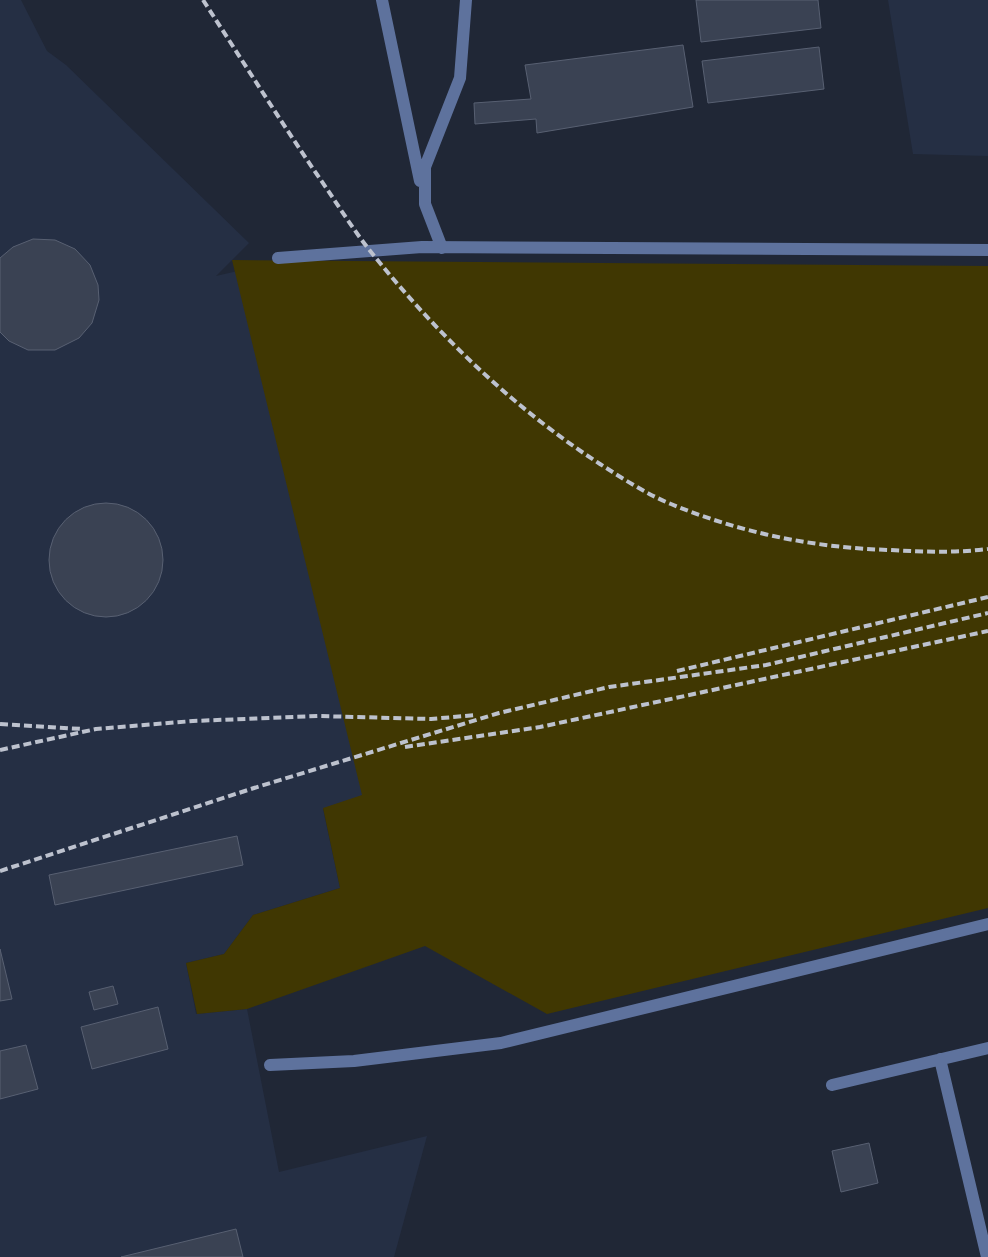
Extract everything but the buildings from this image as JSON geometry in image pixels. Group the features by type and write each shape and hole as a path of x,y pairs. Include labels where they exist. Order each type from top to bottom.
{"street":[{"path":"382,0 425,204 442,248"},
{"path":"425,204 425,167 460,78 466,0"},
{"path":"278,258 442,248 988,250"},
{"path":"270,1065 354,1061 501,1043 988,924"},
{"path":"832,1085 988,1048"},
{"path":"940,1059 987,1257"}],"shaded area":[{"path":"0,0 21,0 47,51 66,65 249,243 216,276 242,270 363,796 323,809 340,888 253,915 224,954 186,963 196,1014 247,1009 279,1172 427,1136 394,1257 0,1257"},
{"path":"888,0 988,0 988,156 913,154"},
{"path":"232,260 988,266 988,908 547,1014 425,946 247,1009 197,1014 186,963 224,954 253,915 340,888 323,808 362,795"}],"railway":[{"path":"203,0 295,142 371,252 449,340 506,393 568,442 643,491 697,514 751,531 806,542 863,549 940,552 988,549"},
{"path":"677,671 988,597"},
{"path":"0,871 254,788 499,713 609,687 766,665 988,613"},
{"path":"405,747 540,727 988,631"},
{"path":"0,750 96,729 193,721 318,716 431,719 476,715"},
{"path":"0,724 82,729"}]}
